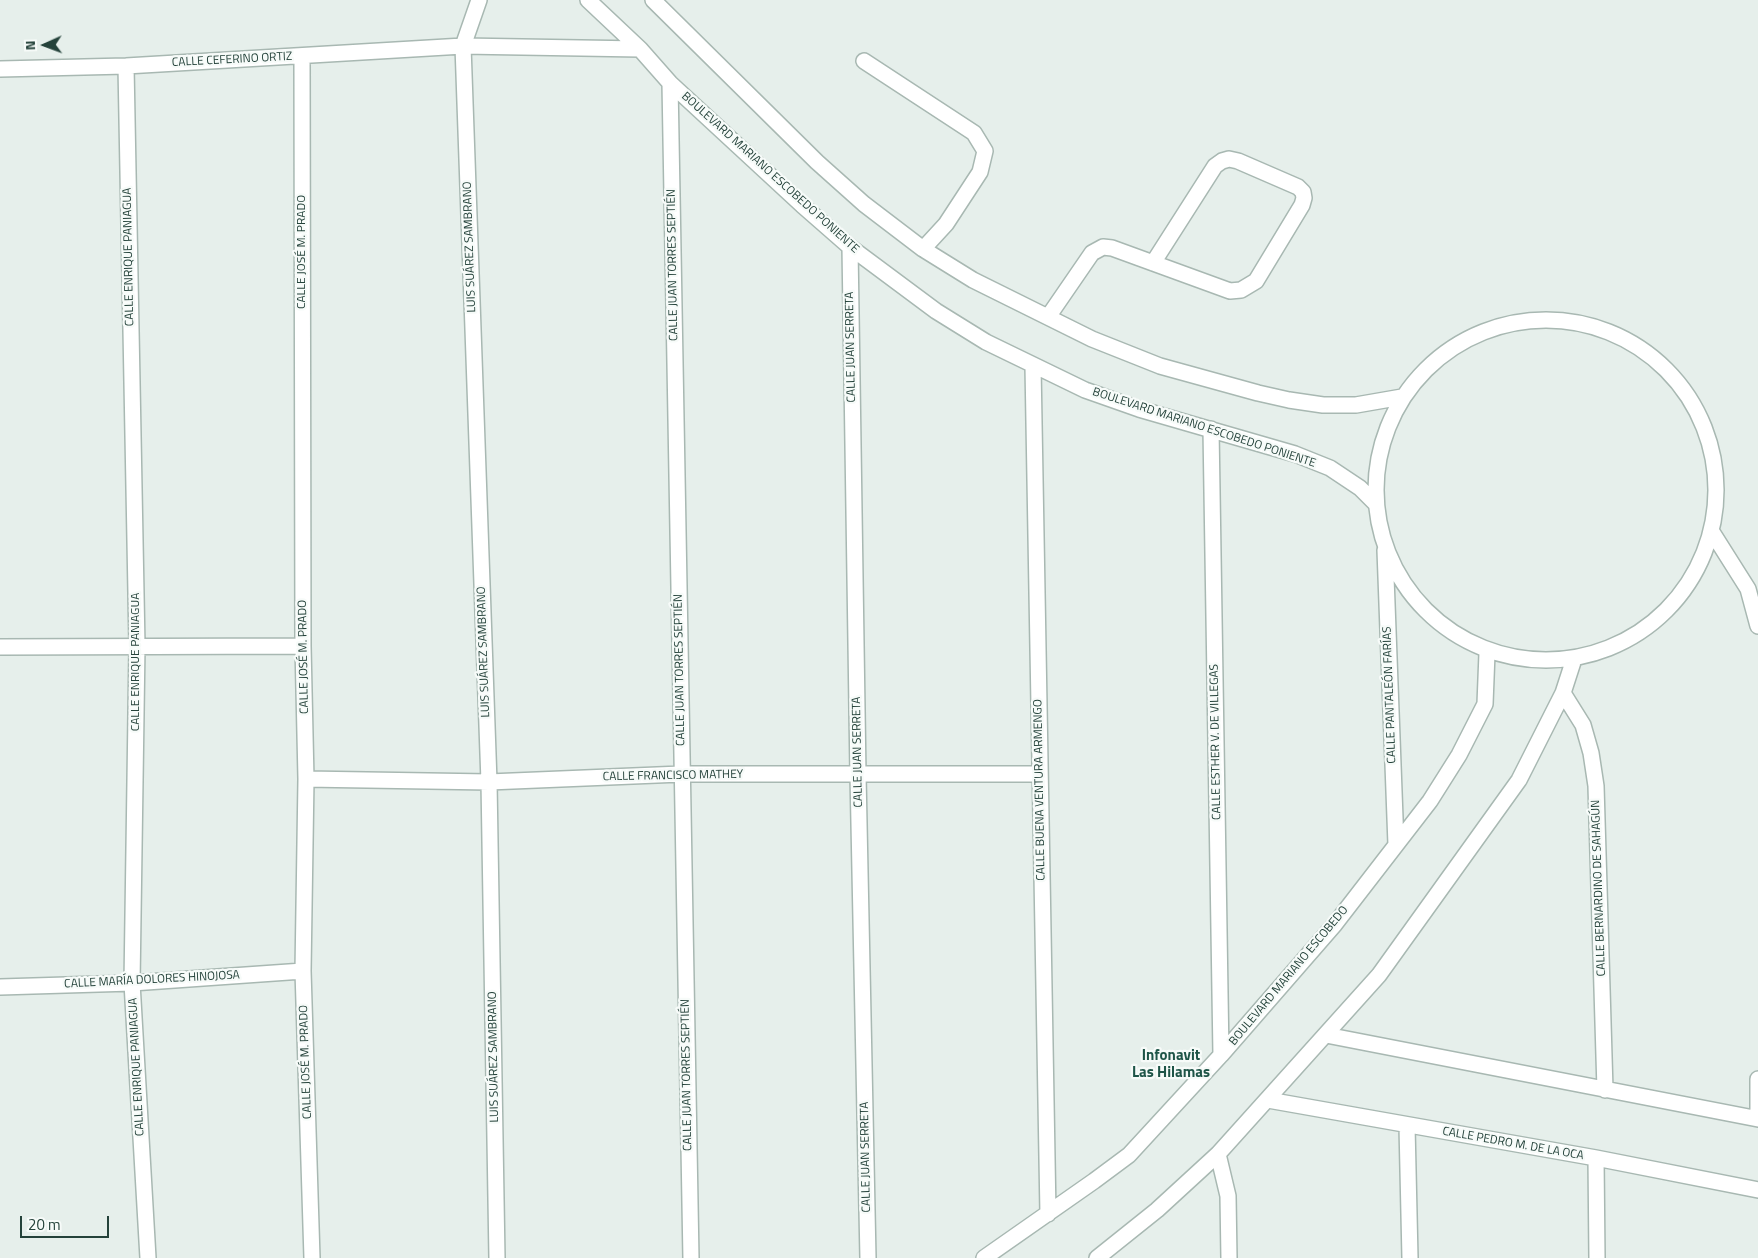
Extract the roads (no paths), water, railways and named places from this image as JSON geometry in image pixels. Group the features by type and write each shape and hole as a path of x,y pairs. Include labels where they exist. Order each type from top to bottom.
{"street":[{"path":"463,46 479,0"},
{"name":"BOULEVARD MARIANO ESCOBEDO PONIENTE","path":"588,0 640,49 670,83 802,205 850,246 936,311 986,342 1085,390 1139,409 1295,454 1330,468 1360,488 1376,504"},
{"path":"653,0 817,162 864,204 923,249 973,280 1092,339 1160,366 1288,400 1323,405 1356,406 1402,397"},
{"name":"CALLE CEFERINO ORTIZ","path":"0,69 126,66 463,46 640,49"},
{"name":"LUIS SUÁREZ SAMBRANO","path":"463,46 489,782 497,1258"},
{"name":"CALLE JOSÉ M. PRADO","path":"302,56 302,646 306,779 303,971 312,1258"},
{"path":"864,61 974,133 985,152 980,172 946,224 923,249"},
{"name":"CALLE ENRIQUE PANIAGUA","path":"126,66 137,646 132,982 148,1258"},
{"name":"CALLE JUAN TORRES SEPTIÉN","path":"670,83 691,1258"},
{"path":"1048,317 1092,253 1103,247 1112,248 1153,263 1230,291 1241,290 1256,282 1302,205 1303,192 1298,187 1238,161 1229,159 1222,161 1215,166 1153,263"},
{"name":"CALLE JUAN SERRETA","path":"850,246 868,1258"},
{"path":"1519,320 1568,320 1614,332 1655,357 1687,393 1709,436 1717,484 1712,532 1693,578 1662,617 1621,644 1574,659 1537,662 1486,653 1451,632 1411,594 1385,546 1376,504 1381,449 1402,397 1433,361 1474,334 1519,320"},
{"name":"CALLE BUENA VENTURA ARMENGO","path":"1033,366 1048,1214"},
{"name":"CALLE ESTHER V. DE VILLEGAS","path":"1211,429 1222,1056"},
{"path":"1712,532 1748,589 1758,626"},
{"name":"CALLE PANTALEÓN FARÍAS","path":"1385,546 1396,845"},
{"path":"0,647 302,646"},
{"name":"BOULEVARD MARIANO ESCOBEDO","path":"984,1258 1129,1155 1222,1056 1335,924 1430,801 1454,762 1485,704 1486,653"},
{"path":"1097,1258 1156,1210 1218,1154 1380,975 1519,780 1563,693 1574,659"},
{"name":"CALLE BERNARDINO DE SAHAGÚN","path":"1563,693 1583,725 1591,753 1596,786 1605,1090"},
{"name":"CALLE FRANCISCO MATHEY","path":"306,779 489,782 681,774 1040,774"},
{"name":"CALLE MARÍA DOLORES HINOJOSA","path":"0,987 132,982 303,971"},
{"path":"1326,1035 1758,1119 1758,1079"},
{"name":"CALLE PEDRO M. DE LA OCA","path":"1268,1100 1596,1158 1758,1190"},
{"path":"1407,1126 1410,1258"},
{"path":"1218,1154 1228,1196 1229,1258"},
{"path":"1596,1158 1597,1258"}],"district":[{"name":"Infonavit Las Hilamas","path":"1171,1064"}]}
